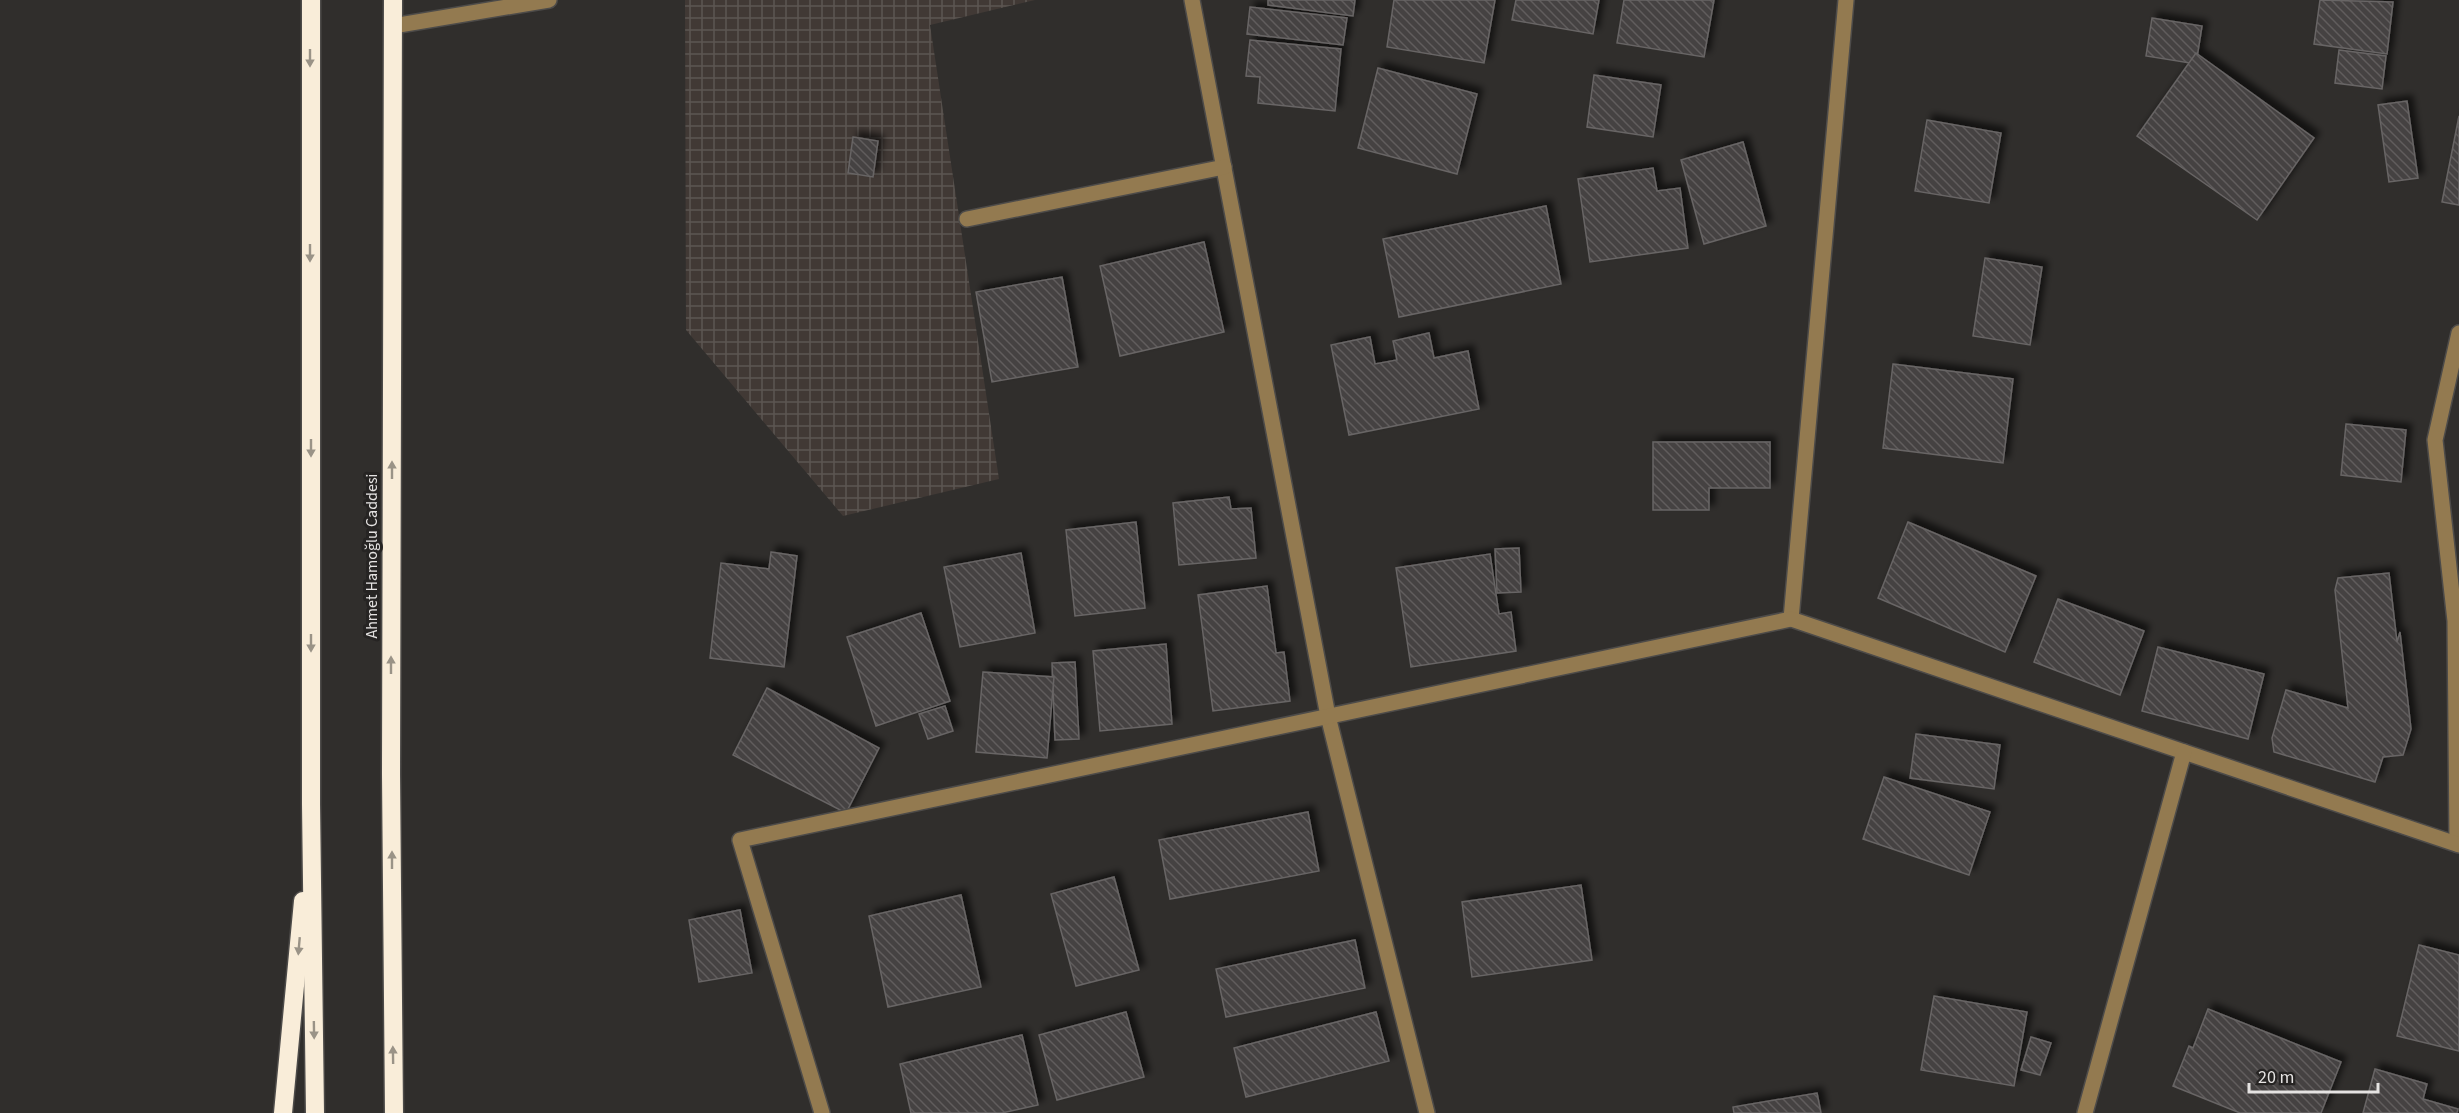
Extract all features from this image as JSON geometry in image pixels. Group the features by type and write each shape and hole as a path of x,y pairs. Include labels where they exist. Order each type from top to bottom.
{"highway":[{"path":"311,0 311,804 315,1113"},
{"name":"Ahmet Hamoğlu Caddesi","path":"393,0 391,808 394,1113"},
{"path":"284,1113 311,804"}],"street":[{"path":"393,26 549,0"},
{"path":"1192,0 1329,716 1427,1113"},
{"path":"1791,619 1846,0"},
{"path":"967,219 1224,167"},
{"path":"822,1113 740,840 1791,619 2458,844 2455,621 2435,440 2459,333"},
{"path":"2085,1113 2184,752"}],"shaded area":[{"path":"685,0 1035,0 930,25 999,479 843,516 686,330"}],"building":[{"path":"1268,0 1355,0 1353,16 1268,5"},
{"path":"1394,0 1495,0 1484,63 1387,47"},
{"path":"1516,0 1599,0 1593,34 1512,20"},
{"path":"1624,0 1714,0 1704,57 1617,43"},
{"path":"2320,0 2393,2 2387,54 2314,44"},
{"path":"1250,7 1347,18 1343,45 1247,34"},
{"path":"2152,18 2202,26 2196,64 2146,56"},
{"path":"1250,40 1341,49 1335,111 1258,103 1260,77 1246,76"},
{"path":"2339,50 2386,56 2382,89 2335,83"},
{"path":"2196,53 2314,138 2257,220 2137,136"},
{"path":"1378,68 1477,94 1457,174 1358,148"},
{"path":"1594,75 1661,85 1653,137 1587,127"},
{"path":"2407,101 2418,178 2389,182 2378,105"},
{"path":"2459,116 2459,205 2442,202"},
{"path":"1927,120 2001,133 1989,203 1915,191"},
{"path":"853,137 878,141 873,177 848,173"},
{"path":"1743,142 1766,226 1704,244 1681,160"},
{"path":"1653,168 1657,191 1680,188 1688,248 1590,262 1578,179"},
{"path":"1546,206 1561,284 1399,317 1383,239"},
{"path":"1204,242 1224,332 1120,356 1100,266"},
{"path":"1985,258 2042,267 2030,345 1973,336"},
{"path":"1062,277 1078,367 992,382 976,292"},
{"path":"1429,333 1434,358 1468,351 1479,409 1349,435 1331,345 1370,337 1375,364 1397,360 1393,341"},
{"path":"1893,364 2013,379 2003,463 1883,448"},
{"path":"2346,424 2406,430 2401,482 2341,475"},
{"path":"1653,442 1770,442 1770,488 1709,488 1709,510 1653,510"},
{"path":"1229,497 1231,509 1251,508 1256,558 1179,565 1173,503"},
{"path":"1136,522 1145,608 1075,616 1066,530"},
{"path":"1908,522 2036,576 2005,652 1878,598"},
{"path":"1519,548 1521,592 1497,593 1495,549"},
{"path":"771,552 797,556 784,667 710,658 721,563 769,569"},
{"path":"1021,553 1035,633 960,647 944,567"},
{"path":"1490,554 1499,614 1511,612 1516,651 1411,667 1396,568"},
{"path":"2389,573 2397,642 2400,632 2411,729 2403,755 2383,757 2375,782 2274,752 2272,738 2286,690 2348,708 2335,590 2338,578"},
{"path":"1267,586 1276,653 1284,652 1290,701 1213,711 1198,595"},
{"path":"2058,599 2144,631 2120,695 2034,662"},
{"path":"921,613 950,701 876,726 847,637"},
{"path":"1166,644 1172,724 1100,731 1093,651"},
{"path":"2158,647 2264,674 2248,739 2142,711"},
{"path":"1075,662 1079,739 1055,740 1052,663"},
{"path":"983,672 1054,677 1047,758 976,752"},
{"path":"767,688 879,748 846,813 733,755"},
{"path":"945,706 953,731 928,739 919,714"},
{"path":"1916,734 2000,745 1994,789 1910,778"},
{"path":"1884,777 1990,812 1969,875 1863,839"},
{"path":"1308,812 1319,871 1170,899 1159,840"},
{"path":"1114,877 1139,970 1076,986 1051,894"},
{"path":"1581,885 1592,960 1472,977 1462,902"},
{"path":"961,895 981,987 888,1007 869,916"},
{"path":"740,910 752,973 699,982 689,920"},
{"path":"1355,940 1365,988 1226,1017 1216,969"},
{"path":"2419,945 2459,955 2459,1051 2397,1036"},
{"path":"1934,996 2027,1012 2014,1086 1921,1070"},
{"path":"2208,1009 2341,1062 2321,1113 2240,1113 2173,1086 2189,1046 2193,1048"},
{"path":"1126,1012 1144,1077 1057,1100 1039,1035"},
{"path":"1376,1012 1389,1061 1246,1097 1234,1048"},
{"path":"1022,1035 1038,1105 1002,1113 911,1113 900,1064"},
{"path":"2031,1037 2051,1043 2040,1075 2021,1070"},
{"path":"2375,1069 2427,1084 2423,1099 2458,1109 2457,1113 2363,1113"},
{"path":"1817,1093 1821,1113 1734,1113 1733,1107"}]}
